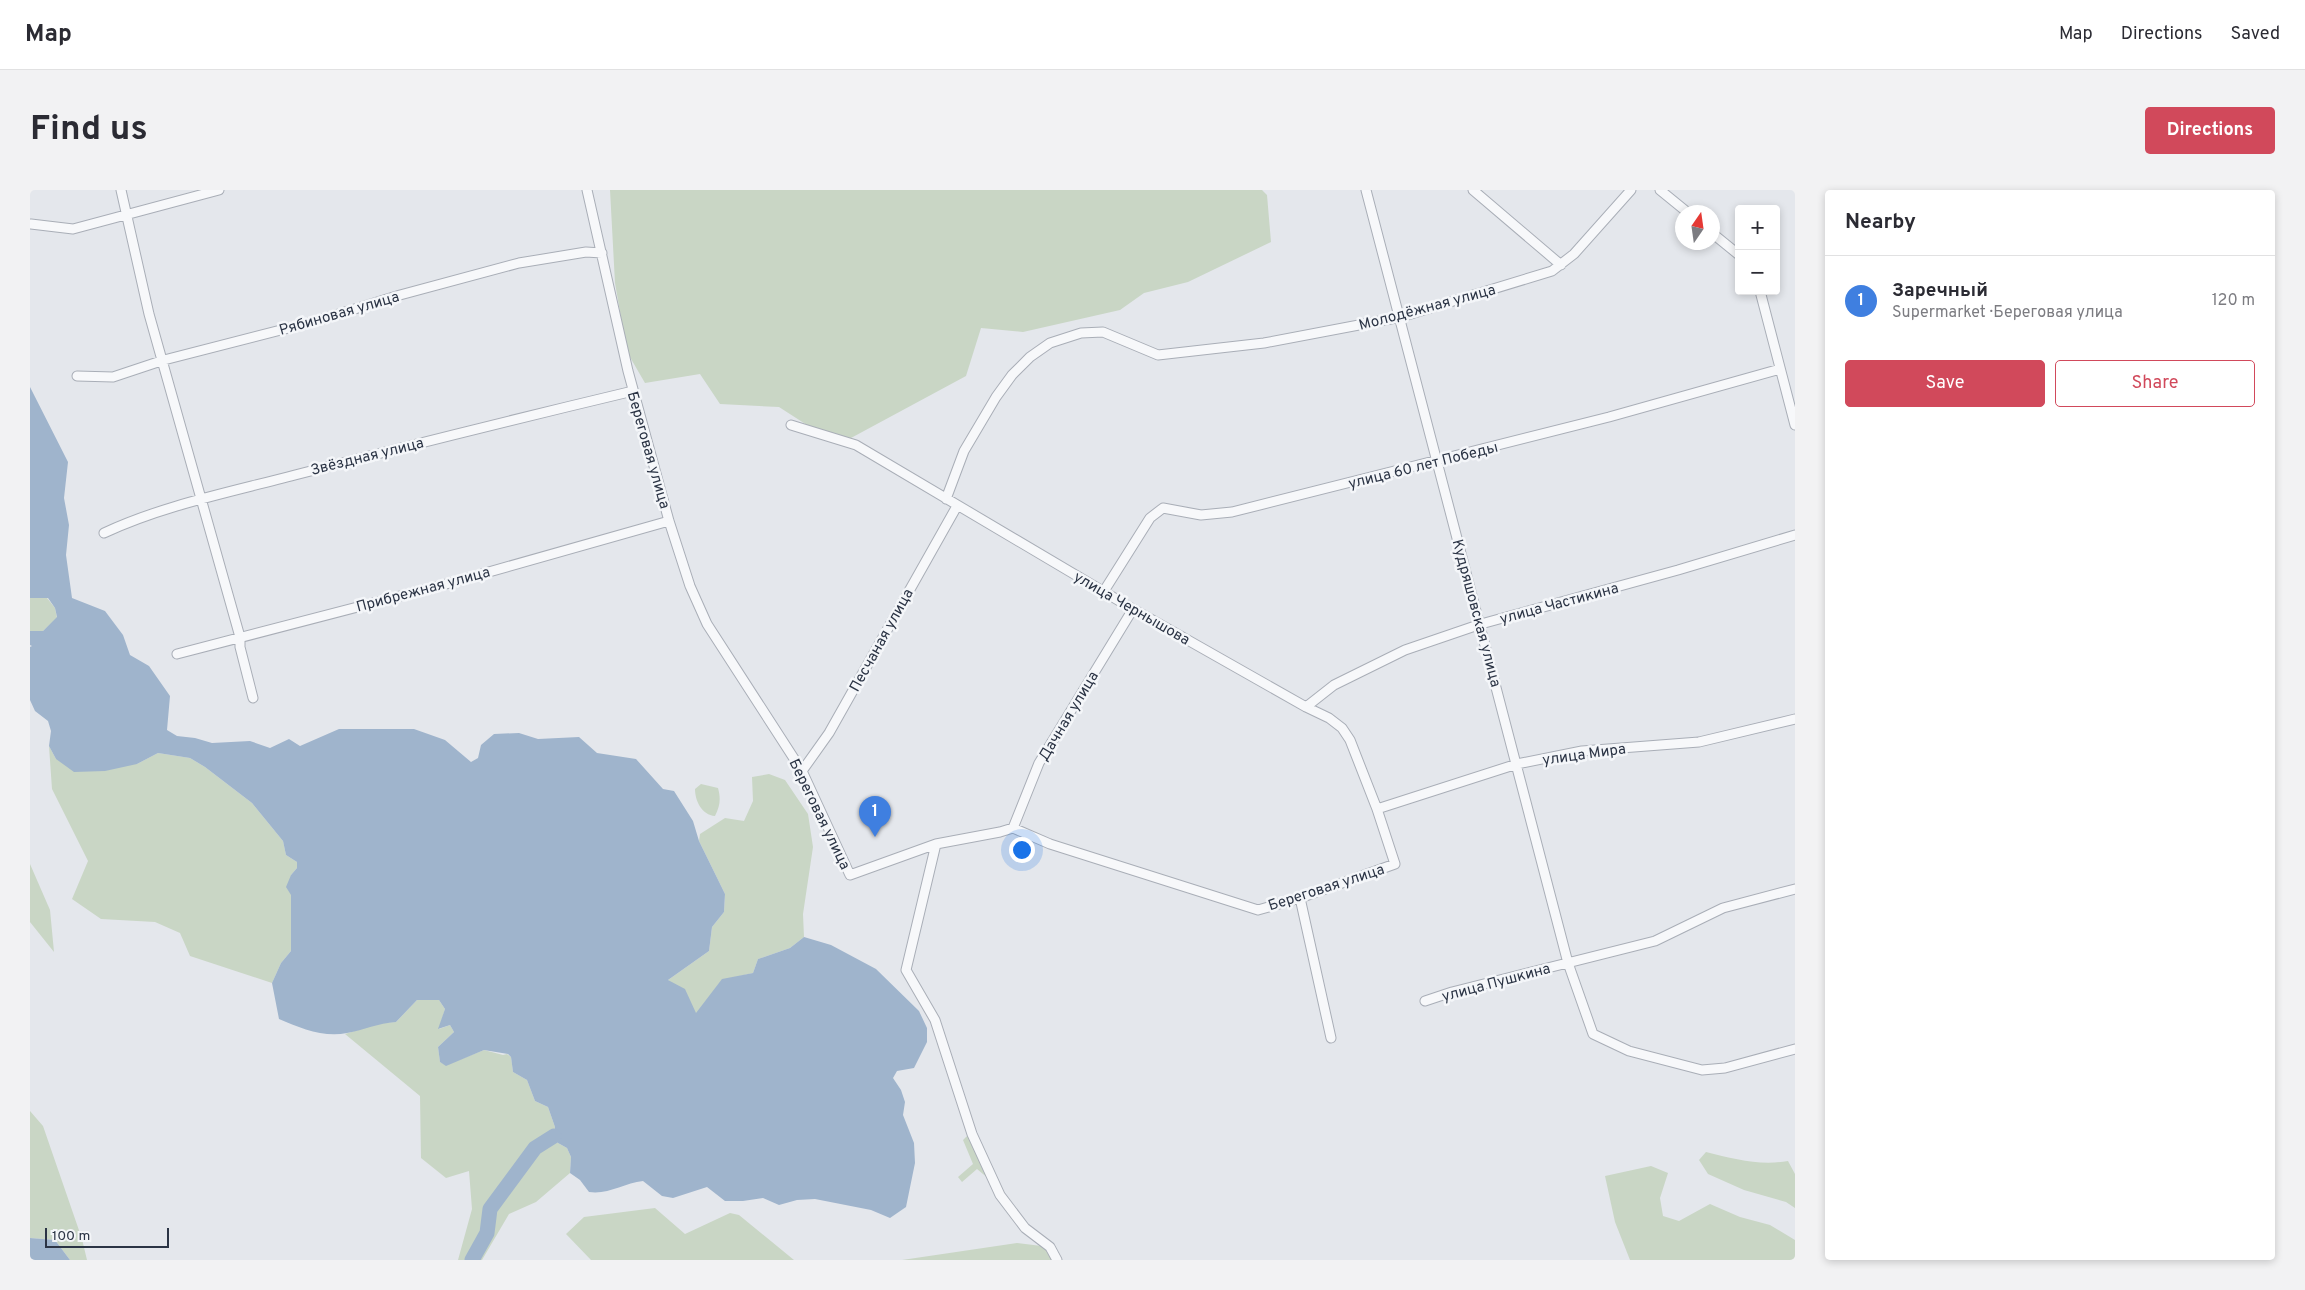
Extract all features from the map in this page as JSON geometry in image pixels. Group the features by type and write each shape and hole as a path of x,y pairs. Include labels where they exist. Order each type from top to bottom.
{"street":[{"path":"121,190 139,276 164,360 200,500 240,637 240,647 253,698"},
{"path":"31,224 73,229 218,190"},
{"name":"Береговая улица","path":"587,190 633,391 669,522 690,586 707,624 802,771 850,876 936,844 1013,828 1050,844 1250,909 1269,908 1395,864"},
{"name":"Кудряшовская улица","path":"1366,190 1401,317 1436,461 1481,624 1568,963 1593,1034 1628,1051 1702,1070 1724,1068 1795,1049"},
{"path":"1473,190 1561,265"},
{"name":"Молодёжная улица","path":"946,500 964,451 996,397 1018,369 1050,342 1081,332 1103,332 1158,355 1264,343 1401,317 1552,271 1561,265 1632,190"},
{"path":"1660,190 1678,205"},
{"path":"1720,240 1735,252"},
{"name":"Рябиновая улица","path":"77,376 113,377 164,360 316,321 400,295 520,262 586,252 602,253"},
{"path":"1761,295 1795,425"},
{"name":"улица 60 лет Победы","path":"1104,591 1150,518 1163,508 1201,516 1213,515 1301,496 1780,369"},
{"name":"Звёздная улица","path":"104,533 150,514 200,500 408,445 633,391"},
{"name":"улица Чернышова","path":"791,424 856,445 1132,609 1306,707 1329,718 1342,728 1350,740 1377,809 1395,864"},
{"name":"Песчаная улица","path":"802,771 829,733 957,506"},
{"name":"Прибрежная улица","path":"177,654 450,583 669,522"},
{"name":"улица Частикина","path":"1306,707 1334,684 1405,650 1481,624 1795,536"},
{"name":"Дачная улица","path":"1013,828 1039,763 1132,609"},
{"name":"улица Мира","path":"1377,809 1517,764 1582,751 1699,742 1795,719"},
{"path":"936,844 906,970 936,1020 972,1134 1000,1195 1025,1228 1046,1243 1057,1260"},
{"name":"улица Пушкина","path":"1425,1001 1655,941 1723,908 1795,889"},
{"path":"1300,898 1331,1038"}],"green space":[{"path":"610,190 1262,190 1267,195 1271,242 1188,282 1144,293 1120,310 1023,332 981,328 966,376 838,445 779,407 720,404 700,374 645,383 627,352 615,283"},
{"path":"30,598 47,598 55,608 57,618 43,631 30,631"},
{"path":"49,746 56,759 137,764 158,753 190,758 205,767 252,803 283,841 286,855 297,862 297,868 291,875 291,951 281,963 272,983 190,956 180,933 155,922 101,919 72,899 88,861 52,789"},
{"path":"769,774 785,780 808,814 813,847 803,914 804,937 790,948 758,959 753,973 722,980 696,1014 668,980 709,951 712,927 724,912 725,894 699,841 700,834 725,818 744,821 753,801 752,777"},
{"path":"701,784 718,788 719,802 715,816 706,813 698,803 695,789"},
{"path":"30,864 50,910 54,952 30,922"},
{"path":"417,1000 439,1000 445,1009 439,1029 450,1025 454,1032 438,1047 440,1062 446,1065 484,1050 503,1055 507,1054 511,1057 513,1072 527,1080 535,1101 548,1107 555,1127 554,1136 558,1143 567,1148 571,1157 570,1173 536,1202 509,1214 482,1260 458,1260 472,1209 469,1171 446,1178 421,1158 420,1096 345,1034 380,1023 396,1022"},
{"path":"30,1111 43,1126 82,1239 87,1260 70,1260 55,1240 30,1238"},
{"path":"968,1135 989,1179 977,1169 962,1182 958,1177 973,1164 963,1140"},
{"path":"1706,1152 1757,1162 1788,1161 1795,1174 1795,1208 1786,1202 1744,1190 1708,1174 1699,1160"},
{"path":"1651,1166 1668,1173 1660,1198 1663,1216 1679,1221 1710,1204 1740,1217 1770,1225 1795,1240 1795,1260 1630,1260 1615,1222 1605,1176"},
{"path":"655,1208 685,1234 730,1213 739,1215 794,1260 591,1260 566,1234 584,1217"},
{"path":"1017,1243 1050,1247 1057,1260 902,1260"}],"water":[{"path":"30,387 68,462 64,498 69,525 66,555 72,598 105,611 123,635 130,655 149,666 170,696 167,730 177,736 195,738 212,743 250,741 270,748 289,739 300,746 339,729 414,729 445,740 471,762 478,758 481,745 494,734 519,733 538,739 579,737 597,753 636,759 663,789 674,791 693,821 699,841 725,894 724,912 712,927 709,951 668,980 685,989 696,1013 722,979 753,973 758,959 790,948 804,937 831,945 876,969 919,1011 927,1028 927,1042 914,1068 897,1071 893,1078 901,1090 905,1102 903,1115 914,1143 915,1163 906,1207 890,1218 871,1210 815,1199 797,1200 779,1205 763,1198 725,1201 707,1187 673,1198 662,1196 643,1181 603,1192 589,1192 580,1180 570,1173 571,1157 567,1148 558,1143 554,1136 555,1127 548,1107 535,1101 527,1080 513,1072 511,1057 508,1054 484,1050 446,1066 440,1062 438,1047 454,1032 450,1025 438,1029 445,1009 439,1000 417,1000 396,1022 338,1034 312,1031 279,1019 272,983 281,963 291,951 291,895 286,887 291,875 297,868 297,862 286,855 283,841 252,803 205,767 190,758 158,753 137,764 105,771 74,772 56,759 49,746 51,731 48,721 35,711 30,700 30,647 32,646 30,645 30,631 43,631 57,617 55,608 48,598 30,598"},
{"path":"30,1238 55,1240 70,1260 30,1260"}],"waterway":[{"path":"472,1260 487,1233 490,1209 535,1148 554,1136"}],"place":[{"name":"Заречный","path":"875,837"}]}
